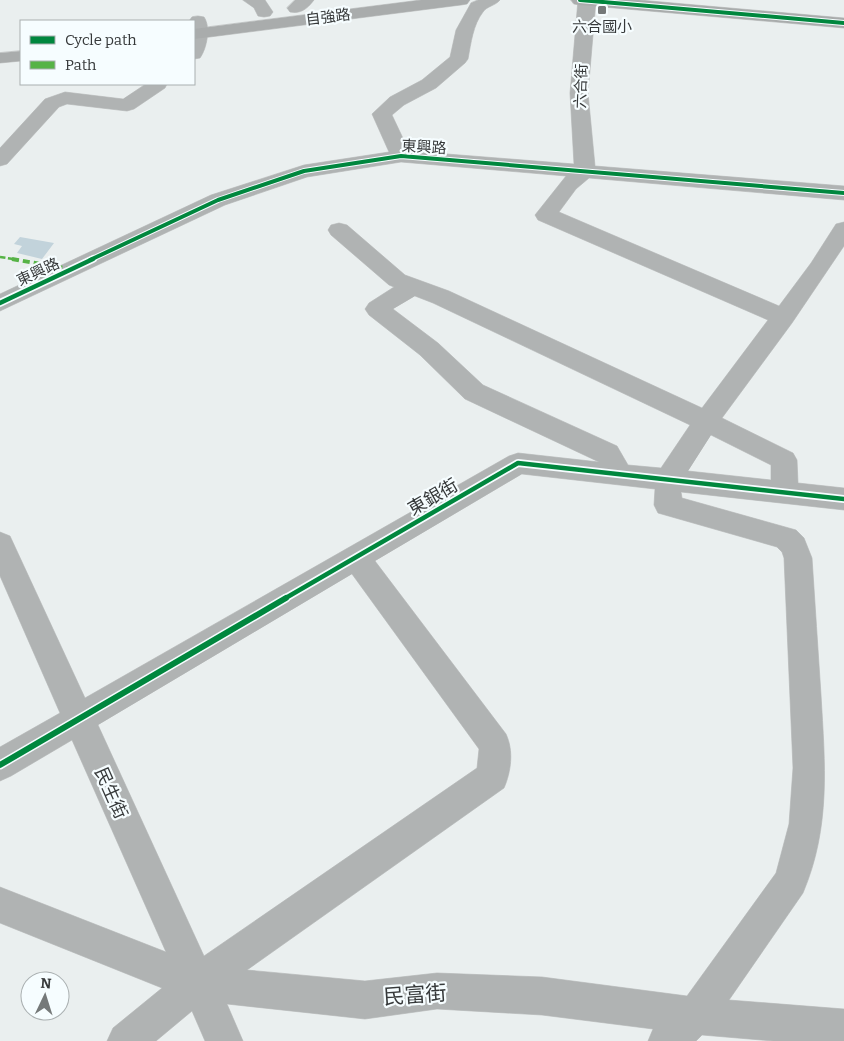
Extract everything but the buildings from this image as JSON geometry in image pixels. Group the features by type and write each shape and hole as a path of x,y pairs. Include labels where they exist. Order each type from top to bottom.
{"main road":[{"name":"自強路","path":"196,27 258,6 356,0"},
{"name":"自強路","path":"196,27 462,0"},
{"path":"580,0 844,22"},
{"path":"0,45 20,42"},
{"path":"0,58 20,56"}],"street":[{"path":"401,156 382,114 397,101 429,84 459,59 465,30 477,7 491,0"},
{"name":"六合街","path":"585,171 579,93 587,0"},
{"path":"195,40 196,27"},
{"path":"0,160 52,104 65,98 127,105 157,85"},
{"name":"東興路","path":"0,303 218,200 304,171 401,156 844,193"},
{"path":"585,171 569,184 546,215 784,317"},
{"path":"667,1041 696,1016 791,881 806,824 809,768 798,558 794,546 786,538 668,505 668,480 706,421 784,317 819,268 844,228"},
{"path":"339,230 397,280 441,297 706,421 784,460 785,493"},
{"path":"412,287 377,309 429,350 474,392 608,453 620,474"},
{"name":"東銀街","path":"0,765 518,463 844,498"},
{"name":"民生街","path":"0,544 224,1041"},
{"path":"126,1041 197,983 492,777 495,745 356,558"},
{"name":"民富街","path":"0,905 197,983 365,1000 437,992 542,996 696,1016 844,1028"}],"marked path":[{"path":"0,257 69,269"}],"cycle path":[{"path":"580,0 844,23"},
{"path":"0,303 218,200 304,171 401,156 844,193"},
{"path":"0,765 518,463 844,499"}],"place":[{"name":"六合國小","path":"602,10"}]}
